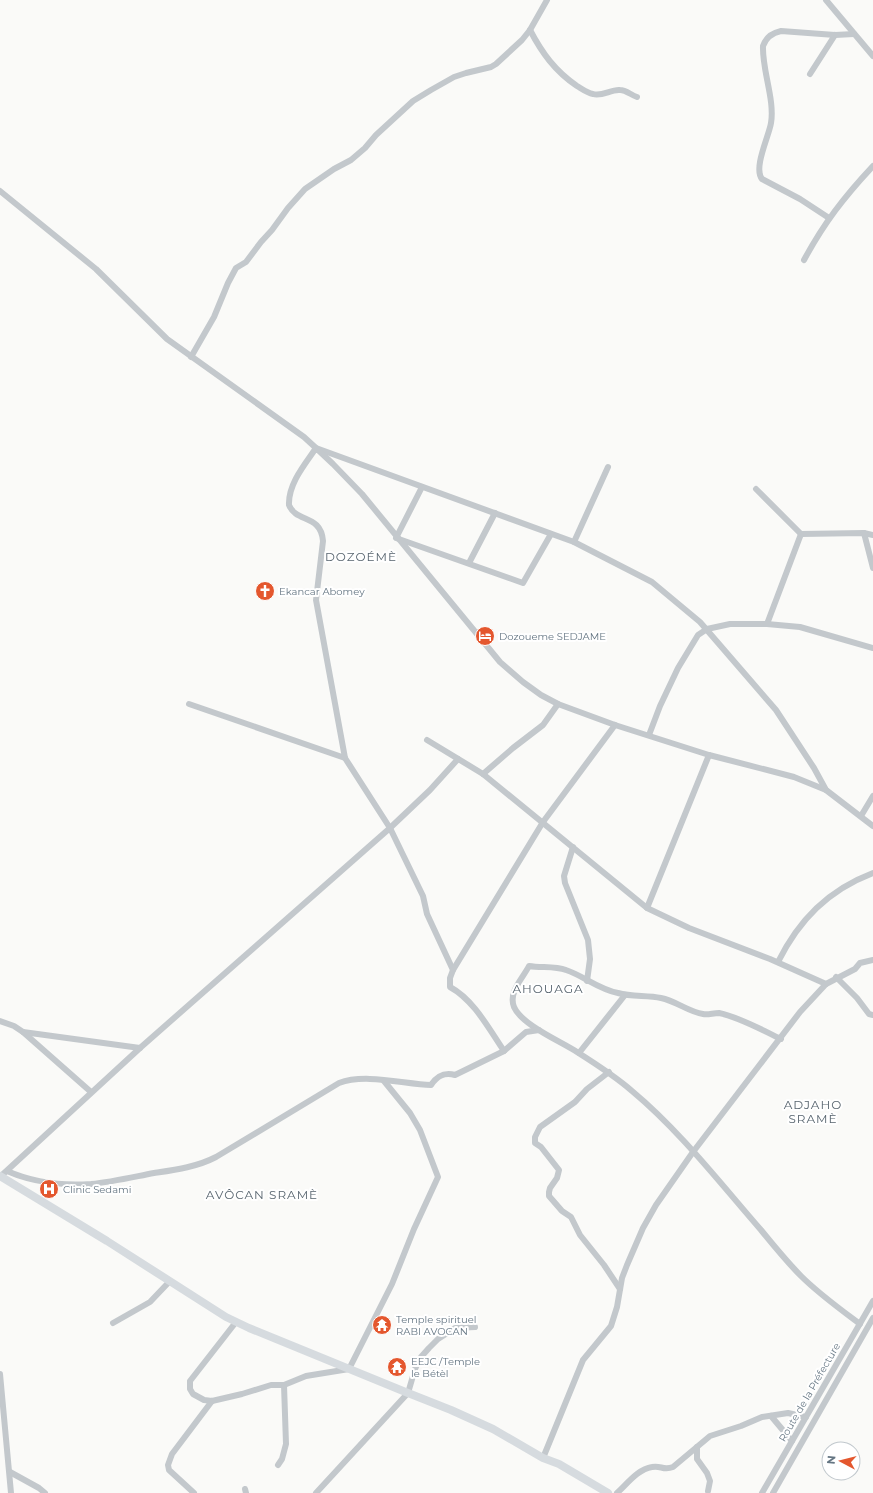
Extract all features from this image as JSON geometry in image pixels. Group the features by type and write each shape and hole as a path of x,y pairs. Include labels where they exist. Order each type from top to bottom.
{"main road":[{"path":"2,1174 169,1282 236,1322 451,1410 493,1429 543,1458 559,1464 608,1493"}],"street":[{"path":"191,357 214,316 236,268 246,262 288,208 305,189 334,169 351,160 414,101 454,77 491,67 522,40 530,30 547,0"},
{"path":"826,0 873,56"},
{"path":"530,30 538,46 553,66 573,84 594,95 620,90 637,97"},
{"path":"829,218 800,199 762,179 760,175 760,161 772,118 763,46 768,36 781,31 835,35 854,34"},
{"path":"810,74 835,35"},
{"path":"804,260 829,218 873,166"},
{"path":"0,190 96,269 167,339 304,437 316,448 362,494 396,538 500,662 523,682 541,695 558,704 615,725 709,755 794,777 826,790 873,826"},
{"path":"316,448 574,542 652,582 707,629 776,710 814,768 826,790"},
{"path":"316,448 297,478 290,496 289,505 294,512 316,524 323,535 316,600 345,758 390,828 423,896 427,914 453,970"},
{"path":"574,542 608,468"},
{"path":"396,538 422,487"},
{"path":"756,489 801,534 864,533 873,535"},
{"path":"469,562 495,514"},
{"path":"864,533 873,568"},
{"path":"396,538 469,562 523,583 551,534"},
{"path":"767,624 801,534"},
{"path":"649,735 660,706 678,668 698,635 707,629 730,624 767,624 800,627 873,648"},
{"path":"189,704 345,758"},
{"path":"483,774 543,725 558,704"},
{"path":"504,1051 473,1007 458,991 450,987 450,978 453,970 543,822 615,725"},
{"path":"427,740 483,774 646,908 688,928 778,962 826,984"},
{"path":"646,908 709,755"},
{"path":"2,1174 140,1048 390,828 430,790 458,759"},
{"path":"860,816 873,796"},
{"path":"573,847 564,876 564,883 588,940 590,959 587,981"},
{"path":"778,962 795,932 828,897 844,887 873,873"},
{"path":"543,1458 583,1360 611,1326 629,1259 643,1228 656,1205 693,1152 781,1039 800,1012 826,984 836,977 854,969 860,963 873,960"},
{"path":"781,1039 755,1026 725,1015 714,1013 704,1014 660,997 608,991 567,970 560,968 529,966 514,990 514,1006 529,1024 609,1072 633,1092 693,1152 801,1276 823,1296 860,1324"},
{"path":"836,977 858,998 869,1014 873,1015"},
{"path":"579,1053 625,994"},
{"path":"0,1021 14,1026 23,1032 91,1092"},
{"path":"2,1174 61,1184 76,1185 91,1184 186,1167 209,1161 339,1083 353,1079 384,1080 431,1085 436,1077 447,1073 455,1075 504,1051 526,1032 541,1030"},
{"path":"23,1032 140,1048"},
{"path":"609,1072 587,1089 575,1102 540,1126 535,1137 535,1143 541,1147 559,1170 557,1178 548,1192 550,1196 562,1210 571,1217 578,1230 604,1264 620,1289"},
{"path":"236,1322 190,1381 190,1389 194,1394 204,1400 212,1400 242,1394 271,1385 284,1385 306,1376 350,1369 392,1284 414,1229 438,1177 420,1130 410,1113 384,1080"},
{"path":"113,1323 150,1302 169,1282"},
{"name":"Route de la Préfecture","path":"762,1493 873,1301"},
{"name":"Route de la Préfecture","path":"773,1493 873,1318"},
{"path":"316,1493 408,1393 415,1369 421,1357 429,1348 438,1339 455,1328 475,1327"},
{"path":"0,1374 1,1398 7,1442 11,1493"},
{"path":"278,1465 282,1460 286,1444 284,1385"},
{"path":"194,1493 169,1470 168,1465 172,1454 212,1400"},
{"path":"617,1493 638,1474 653,1466 666,1470 673,1466 710,1436 741,1426 762,1417 788,1413 806,1417"},
{"path":"771,1416 792,1441"},
{"path":"0,1442 7,1442"},
{"path":"697,1447 697,1459 710,1480 708,1491"},
{"path":"10,1472 45,1493"}],"place":[{"name":"Ekancar Abomey","path":"265,591"},
{"name":"Dozoueme SEDJAME","path":"485,636"},
{"name":"Clinic Sedami","path":"49,1189"},
{"name":"Temple spirituel RABI AVOCAN","path":"382,1325"},
{"name":"EEJC /Temple le Bétèl","path":"397,1367"}],"district":[{"name":"DOZOÉMÈ","path":"361,557"},
{"name":"AHOUAGA","path":"548,989"},
{"name":"ADJAHO SRAMÈ","path":"813,1112"},
{"name":"AVÔCAN SRAMÈ","path":"262,1195"}]}
